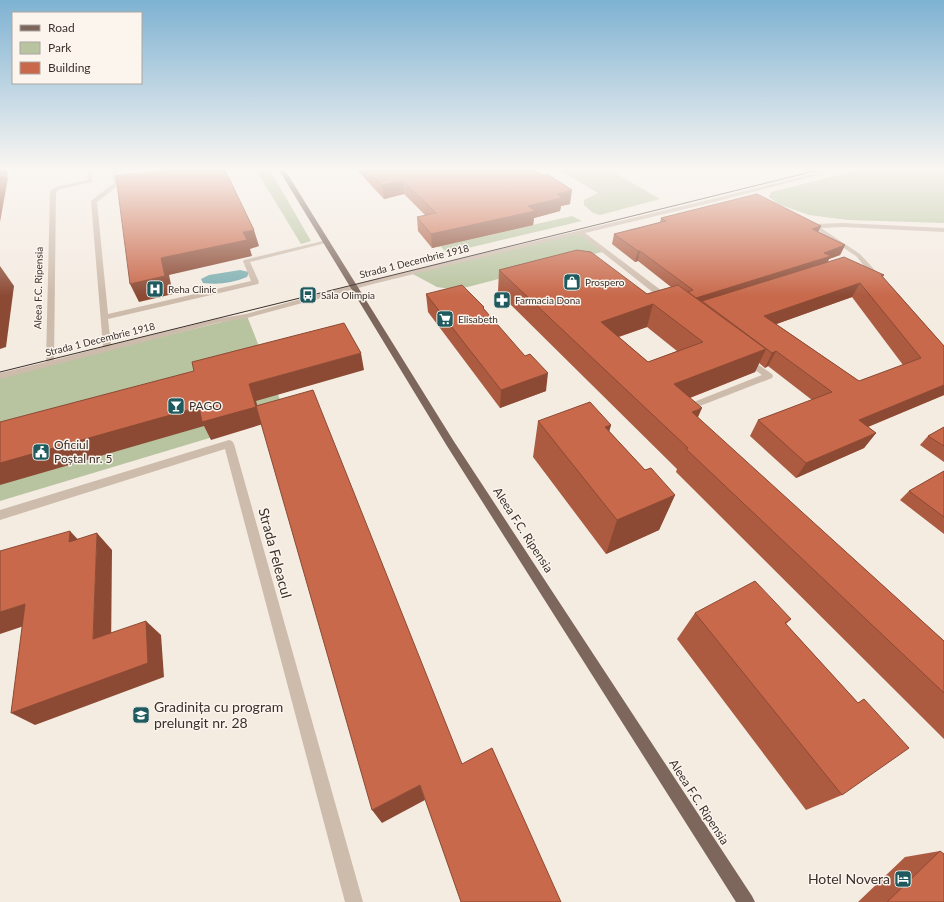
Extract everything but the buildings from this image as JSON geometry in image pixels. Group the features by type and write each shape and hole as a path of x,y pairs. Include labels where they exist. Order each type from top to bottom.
{"main road":[{"name":"Aleea F.C. Ripensia","path":"308,212 450,443 746,902"}],"street":[{"name":"Aleea F.C. Ripensia","path":"50,363 52,212"},
{"path":"95,212 107,349"},
{"name":"Strada 1 Decembrie 1918","path":"0,376 217,320 255,314 354,287 664,212"},
{"path":"802,219 842,244 884,285"},
{"path":"814,226 843,225 944,230"},
{"path":"580,232 676,305"},
{"path":"105,317 255,282 246,261 327,242"},
{"path":"688,414 683,409 769,376 737,352"},
{"name":"Strada Feleacul","path":"0,516 230,444 354,902"}],"green space":[{"path":"282,212 294,212 311,241 301,244"},
{"path":"592,212 611,212 600,215"},
{"path":"801,212 944,212 944,223 848,220 809,215"},
{"path":"572,216 582,221 447,253 440,246"},
{"path":"580,232 606,251 456,290 437,287 411,273"},
{"path":"247,316 286,415 0,501 0,376"}],"water":[{"path":"240,270 249,272 247,277 220,284 203,283 201,279 209,275"}],"tram line":[{"path":"0,372 648,212"}],"place":[{"name":"Prospero","path":"572,282"},
{"name":"Reha Clinic","path":"155,289"},
{"name":"Sala Olimpia","path":"308,295"},
{"name":"Farmacia Dona","path":"502,300"},
{"name":"Elisabeth","path":"445,319"},
{"name":"PAGO","path":"176,406"},
{"name":"Oficiul Poștal nr. 5","path":"41,452"},
{"name":"Gradinița cu program prelungit nr. 28","path":"141,715"},
{"name":"Hotel Novera","path":"903,879"}]}
